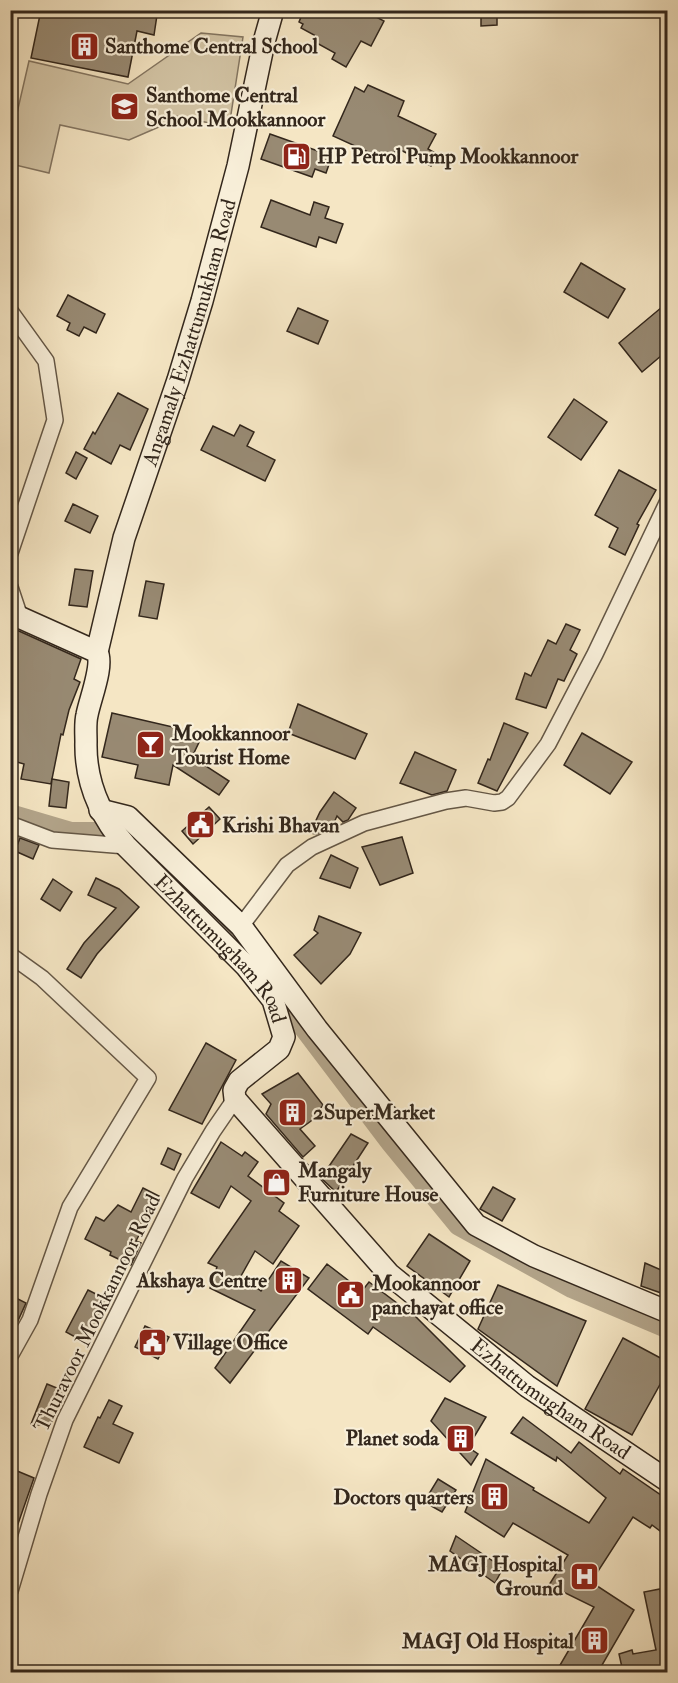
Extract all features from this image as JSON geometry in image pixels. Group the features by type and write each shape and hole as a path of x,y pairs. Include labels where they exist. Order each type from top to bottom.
{"street":[{"name":"Angamaly Ezhattumukham Road","path":"112,829 88,780 86,717 100,662 97,652 124,538 178,380 202,301 238,166 273,10"},
{"path":"10,311 46,361 55,420 10,553"},
{"path":"241,926 287,865 312,847 364,823 446,801 466,798 494,803 508,798 548,744 595,654 668,501"},
{"path":"10,587 15,615 97,652"},
{"path":"10,824 52,840 112,829 128,817 241,926 316,1029 476,1225 534,1256 668,1312"},
{"name":"Ezhattumugham Road","path":"112,829 246,966 273,1000 284,1037 282,1043 279,1049 240,1081 234,1090 235,1099 389,1274 527,1386 668,1481"},
{"path":"10,955 42,978 148,1078 69,1207 30,1320 10,1356"},
{"name":"Thuravoor Mookkannoor Road","path":"10,1591 64,1420 185,1178 235,1099"}],"shaded area":[{"path":"201,33 243,37 229,127 176,116 168,123 129,140 60,125 49,173 11,164 11,139 29,61 128,84"}],"building":[{"name":"Santhome Central School","path":"41,10 143,10 142,12 157,15 154,35 137,31 128,77 31,58"},
{"path":"304,10 363,10 384,21 371,46 361,41 346,67 332,59 335,53 313,41 316,36 301,28 303,24 299,22"},
{"path":"497,11 497,25 481,26 481,12"},
{"path":"368,85 404,101 398,116 436,134 428,149 437,154 431,166 397,148 390,162 333,136 355,87 364,92"},
{"path":"270,134 332,156 326,173 315,169 312,177 261,159"},
{"path":"271,200 310,215 314,202 329,207 325,218 343,224 336,243 319,237 316,247 261,227"},
{"path":"581,263 625,289 608,318 564,292"},
{"path":"68,295 105,314 96,333 84,327 79,336 67,330 70,323 57,316"},
{"path":"668,302 668,350 642,372 619,343"},
{"path":"298,308 328,321 318,344 287,331"},
{"path":"118,393 148,409 130,450 120,445 111,464 84,449"},
{"path":"574,399 607,422 581,460 548,437"},
{"path":"240,425 254,432 247,446 275,460 265,481 201,450 213,426 234,436"},
{"path":"76,452 87,458 76,479 66,473"},
{"path":"619,470 656,490 637,524 639,525 625,555 609,547 618,528 595,515"},
{"path":"73,504 98,516 90,533 65,521"},
{"path":"75,569 93,571 87,607 69,605"},
{"path":"146,581 164,584 157,619 139,616"},
{"path":"566,624 580,630 570,650 577,654 564,681 558,679 546,708 516,699 525,673 531,676 548,640 556,644"},
{"path":"10,627 81,659 74,679 80,682 69,710 63,735 61,734 51,784 21,779 24,764 10,760"},
{"path":"298,704 367,734 355,759 288,733"},
{"name":"Mookkannoor Tourist Home","path":"112,713 203,734 192,757 229,781 219,795 173,765 169,785 135,778 138,765 102,757"},
{"path":"504,723 528,733 497,791 478,783 488,759 490,760"},
{"path":"582,733 632,762 610,794 564,765"},
{"path":"415,752 456,770 447,791 432,795 400,783"},
{"path":"52,779 69,782 66,808 49,806"},
{"path":"334,792 356,808 348,820 343,822 337,816 332,827 316,834 310,833 320,812"},
{"name":"Krishi Bhavan","path":"209,807 220,819 193,844 182,831"},
{"path":"402,837 413,873 380,885 362,847"},
{"path":"20,838 39,845 33,859 15,851"},
{"path":"331,855 358,868 350,888 320,878"},
{"path":"96,878 119,889 139,907 97,954 81,978 67,969 84,943 116,908 88,895"},
{"path":"53,879 72,892 60,911 41,899"},
{"path":"319,916 361,933 350,954 321,984 294,955 318,933 314,930"},
{"path":"206,1043 236,1060 202,1124 169,1110"},
{"name":"2SuperMarket","path":"298,1073 323,1105 311,1121 300,1129 315,1146 303,1157 266,1114 271,1104 262,1094"},
{"path":"351,1134 368,1143 336,1192 321,1178"},
{"path":"221,1142 242,1156 245,1152 258,1162 248,1176 284,1203 279,1211 299,1226 273,1264 255,1251 241,1276 261,1291 281,1261 309,1278 230,1383 215,1368 255,1310 210,1288 217,1267 208,1263 251,1201 231,1186 219,1208 191,1193"},
{"path":"168,1148 181,1154 174,1170 161,1164"},
{"path":"493,1187 515,1199 502,1221 480,1209"},
{"path":"143,1188 159,1196 136,1241 141,1243 131,1265 85,1239 96,1217 104,1221 118,1205 131,1212"},
{"path":"429,1234 470,1261 449,1297 407,1266"},
{"path":"645,1263 668,1273 668,1287 664,1294 641,1286"},
{"path":"327,1264 362,1291 369,1282 405,1309 407,1308 465,1366 450,1382 373,1327 368,1334 308,1289"},
{"path":"498,1285 586,1321 557,1386 478,1329"},
{"path":"88,1290 108,1300 86,1343 66,1332"},
{"path":"10,1295 26,1303 16,1325 10,1323"},
{"name":"Village Office","path":"145,1326 169,1337 158,1359 135,1347"},
{"path":"623,1338 668,1362 668,1370 632,1435 585,1409"},
{"path":"47,1384 64,1391 50,1426 31,1424"},
{"name":"Planet soda","path":"445,1398 486,1417 468,1447 478,1454 471,1465 431,1421"},
{"path":"109,1400 122,1406 113,1424 133,1433 119,1463 84,1447"},
{"path":"523,1417 571,1453 579,1442 620,1474 623,1469 668,1500 668,1537 652,1525 650,1528 633,1517 591,1582 634,1610 598,1672 556,1672 594,1607 549,1585 568,1555 513,1523 504,1537 465,1512 486,1459 589,1523 606,1498 557,1457 556,1461 511,1433"},
{"path":"10,1468 34,1478 11,1544 10,1544"},
{"path":"438,1479 456,1490 442,1512 424,1502"},
{"path":"456,1536 503,1568 495,1583 450,1551"},
{"path":"660,1589 663,1608 668,1607 668,1672 623,1672 619,1654 632,1650 633,1654 656,1650 644,1592"}],"waterway":[{"path":"10,812 71,830 111,830"},
{"path":"181,882 226,927 252,961"},
{"path":"274,992 389,1144 457,1227 571,1290 668,1331"}],"place":[{"name":"Santhome Central School","path":"84,46"},
{"name":"Santhome Central School Mookkannoor","path":"125,107"},
{"name":"HP Petrol Pump Mookkannoor","path":"296,156"},
{"name":"Mookkannoor Tourist Home","path":"151,745"},
{"name":"Krishi Bhavan","path":"201,825"},
{"name":"2SuperMarket","path":"292,1112"},
{"name":"Mangaly Furniture House","path":"277,1182"},
{"name":"Akshaya Centre","path":"288,1280"},
{"name":"Mookannoor panchayat office","path":"351,1295"},
{"name":"Village Office","path":"152,1342"},
{"name":"Planet soda","path":"460,1438"},
{"name":"Doctors quarters","path":"495,1497"},
{"name":"MAGJ Hospital Ground","path":"584,1576"},
{"name":"MAGJ Old Hospital","path":"595,1641"}]}
